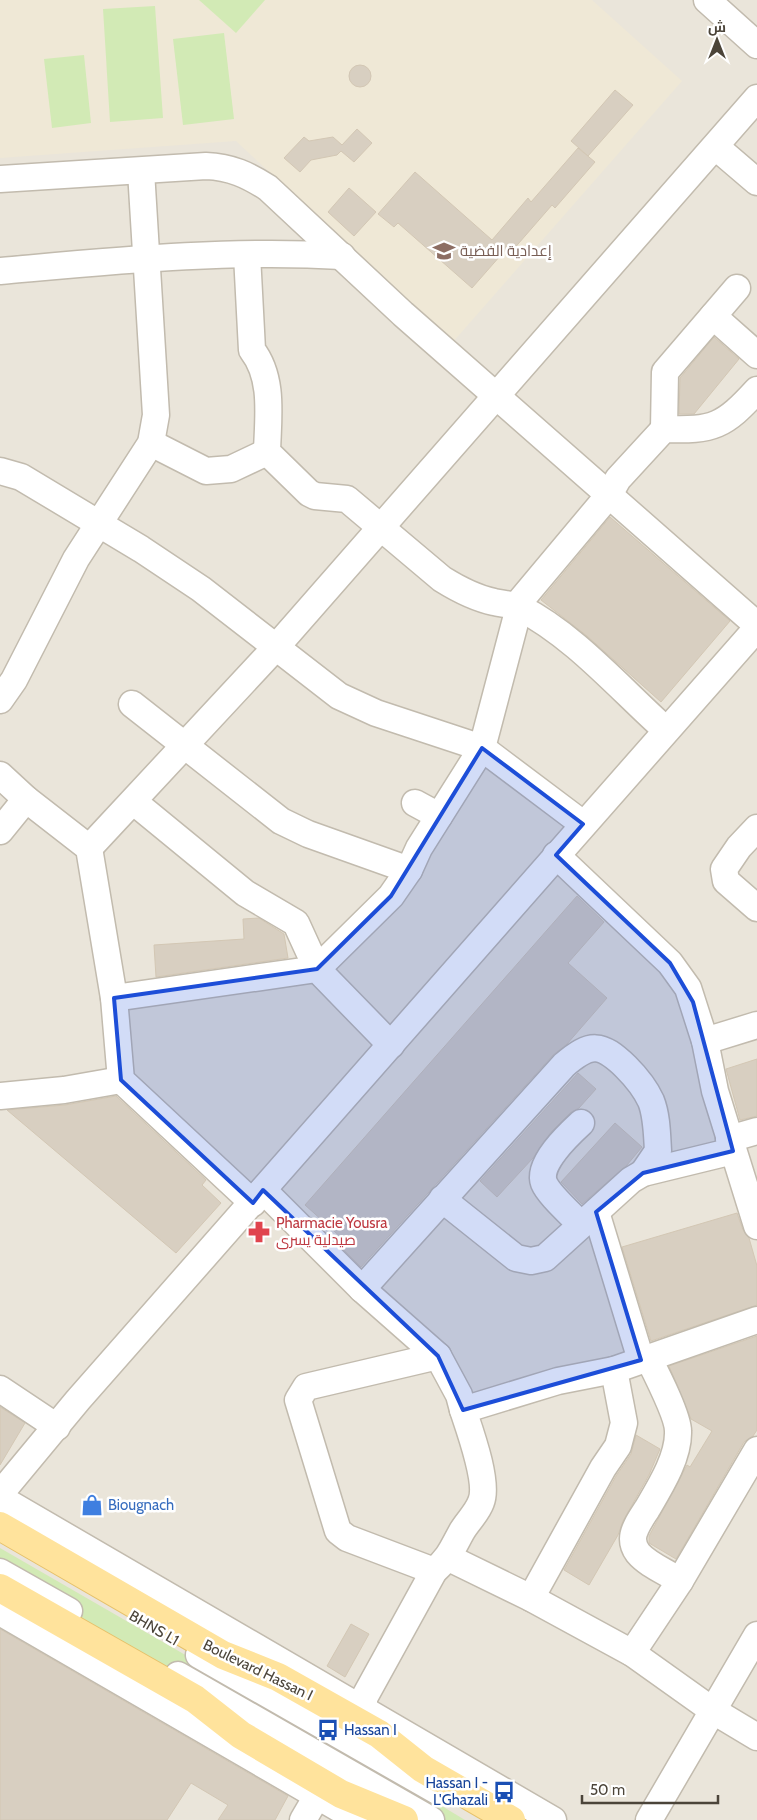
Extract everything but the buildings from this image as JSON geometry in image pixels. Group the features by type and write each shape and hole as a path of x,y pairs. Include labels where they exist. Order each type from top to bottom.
{"main road":[{"name":"Boulevard Hassan I","path":"0,1526 223,1655 288,1674 364,1718 423,1769 511,1820"},
{"path":"0,1588 195,1698 241,1735 341,1794 404,1820"}],"street":[{"path":"707,0 757,45"},
{"path":"89,848 134,802 277,646 757,98"},
{"path":"716,147 757,182"},
{"path":"0,180 220,167 251,176 268,188 403,314 757,627 258,1196 57,1427 0,1496 288,1674"},
{"path":"0,700 14,680 76,560 151,443 156,415 141,171"},
{"path":"0,271 145,258 296,253 342,256"},
{"path":"247,255 252,350 261,362 267,377 267,452 311,494 345,498 442,579 459,590 493,602 518,606 578,648 666,730"},
{"path":"114,998 317,969 391,896 409,870 439,816 482,748 518,606 609,495 618,479 664,429 663,385 665,372 738,288"},
{"path":"714,316 757,355"},
{"path":"664,429 703,428 718,425 742,406 757,390"},
{"path":"151,443 206,471 231,469 267,452"},
{"path":"0,472 21,477 201,589 277,646 333,692 355,704 482,748 583,824"},
{"path":"132,704 292,827 409,870"},
{"path":"0,775 26,799 89,848 114,998 121,1080 258,1196 438,1356 459,1395 482,1476 484,1490 482,1502 463,1529 364,1698 364,1718 553,1820"},
{"path":"0,831 26,799"},
{"path":"134,802 244,893 296,923 317,969 390,1045"},
{"path":"415,803 439,816"},
{"path":"757,828 739,847 724,869 724,876 726,881 757,908"},
{"path":"556,855 670,963 680,976 693,1002 705,1040 715,1092 757,1226"},
{"path":"705,1040 757,1025"},
{"path":"362,1289 564,1065 577,1054 589,1049 602,1048 613,1054 643,1086 652,1103 658,1151 643,1174"},
{"path":"0,1096 64,1090 121,1080"},
{"path":"581,1123 555,1150 549,1160 543,1178 547,1187 588,1218 645,1358 665,1392 678,1428 677,1444 659,1489 638,1524 632,1540 634,1547 644,1558 680,1581"},
{"path":"442,1199 516,1258 531,1261 545,1258 631,1180 643,1174 711,1158 757,1131"},
{"path":"464,1410 558,1381 614,1370 757,1320"},
{"path":"438,1356 306,1387 298,1400 338,1531 347,1538 442,1565 531,1598 632,1653 712,1710 757,1738"},
{"path":"531,1598 603,1468 618,1446 624,1423 614,1370"},
{"path":"0,1389 57,1427"},
{"path":"632,1653 680,1581 757,1450"},
{"name":"BHNS L1","path":"0,1542 490,1820"},
{"name":"BHNS L1","path":"0,1572 431,1820"},
{"path":"0,1612 359,1820"},
{"path":"649,1820 757,1635"},
{"path":"302,1820 317,1796"}],"highlighted area":[{"path":"482,748 583,824 556,855 670,963 693,1002 733,1151 643,1173 596,1212 641,1360 463,1410 438,1356 263,1190 253,1203 121,1080 114,998 317,969 391,896"}],"shaded area":[{"path":"0,0 757,0 757,1820 0,1820"},
{"name":"إعدادية الفضية","path":"0,0 592,0 682,81 452,343 236,141 0,158"}],"green space":[{"path":"199,0 265,0 236,33"},
{"path":"155,6 163,118 110,122 103,9"},
{"path":"224,33 234,119 183,125 173,39"},
{"path":"84,55 91,123 52,128 44,59"},
{"path":"0,1548 260,1698 250,1715 0,1574"},
{"path":"367,1761 465,1820 431,1820 357,1778"}],"place":[{"name":"إعدادية الفضية","path":"444,251"},
{"name":"Pharmacie Yousra صيدلية يسرى","path":"259,1232"},
{"name":"Biougnach","path":"92,1505"},
{"name":"Hassan I","path":"328,1730"},
{"name":"Hassan I - L'Ghazali","path":"504,1792"}]}
